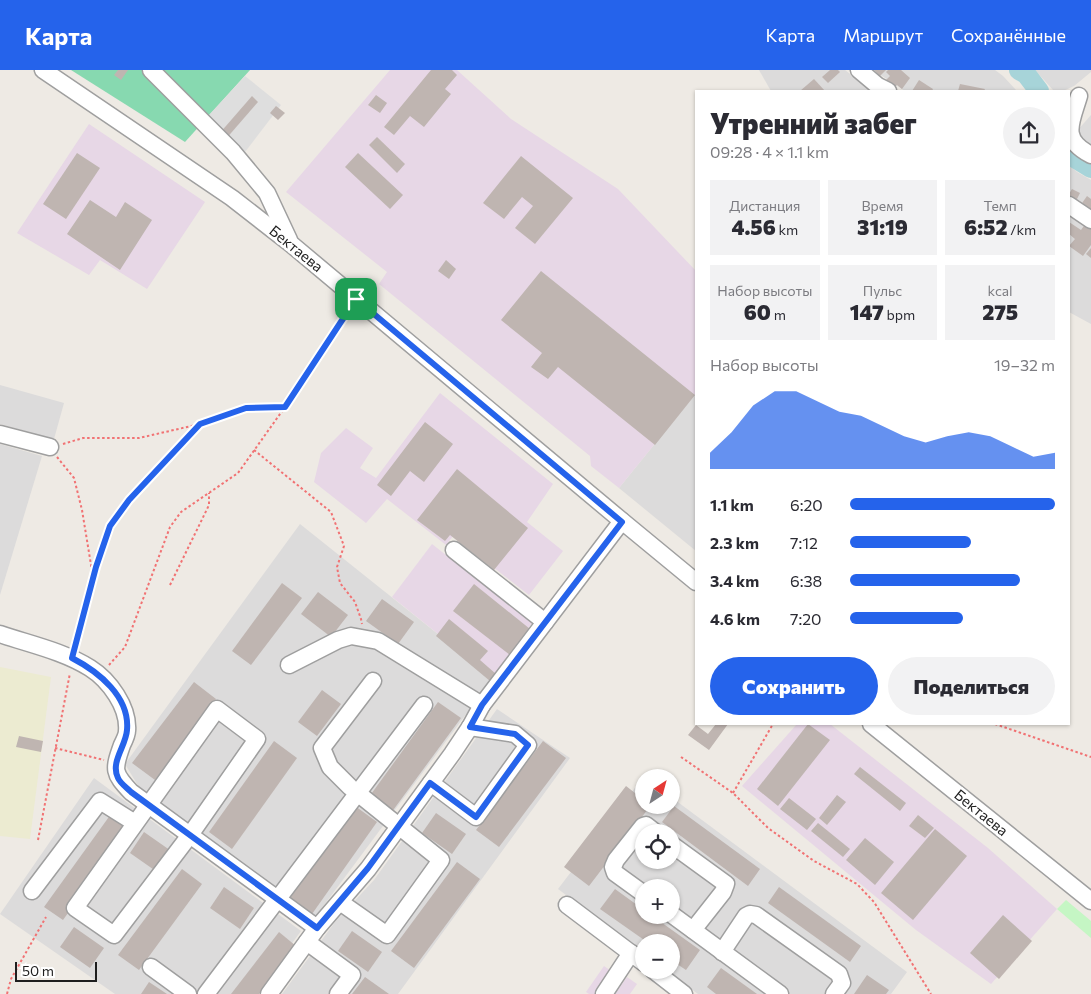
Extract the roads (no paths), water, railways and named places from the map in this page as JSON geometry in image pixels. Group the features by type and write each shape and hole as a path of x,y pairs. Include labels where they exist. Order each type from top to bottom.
{"street":[{"name":"Бектаева","path":"43,70 232,198 290,244 695,581"},
{"path":"151,70 233,152 266,193 290,244"},
{"path":"859,70 878,86 886,90"},
{"path":"1070,125 1080,94"},
{"path":"1070,132 1072,139 1083,151 1091,155"},
{"path":"1070,206 1091,220"},
{"path":"0,434 50,448"},
{"path":"269,994 317,928 368,868 470,727 482,705 622,522"},
{"path":"454,550 545,622"},
{"path":"0,634 72,658 91,668 114,691 125,710 127,732 116,762 118,778 131,792 317,928"},
{"path":"288,665 338,640 351,636 378,640 482,705"},
{"path":"340,902 387,935 441,860 357,794 330,767 322,748 373,681"},
{"path":"206,994 424,705"},
{"path":"217,709 257,739 190,835 114,935 75,908 135,823 217,709"},
{"name":"Бектаева","path":"872,725 1091,900"},
{"path":"430,783 476,817 528,745 515,734 470,727"},
{"path":"32,891 100,801 135,823"},
{"path":"635,836 616,860 613,868 615,874 635,888"},
{"path":"680,851 726,884 723,892 693,930"},
{"path":"567,905 635,956"},
{"path":"722,952 746,916 750,914 756,915 839,974 842,982 834,994"},
{"path":"680,921 780,994"},
{"path":"307,942 352,975 338,994"},
{"path":"604,994 635,960"},
{"path":"151,967 188,994"},
{"path":"665,979 684,994"}],"waterway":[{"path":"1019,70 1026,74 1038,90"},
{"path":"1070,153 1091,168"}]}
